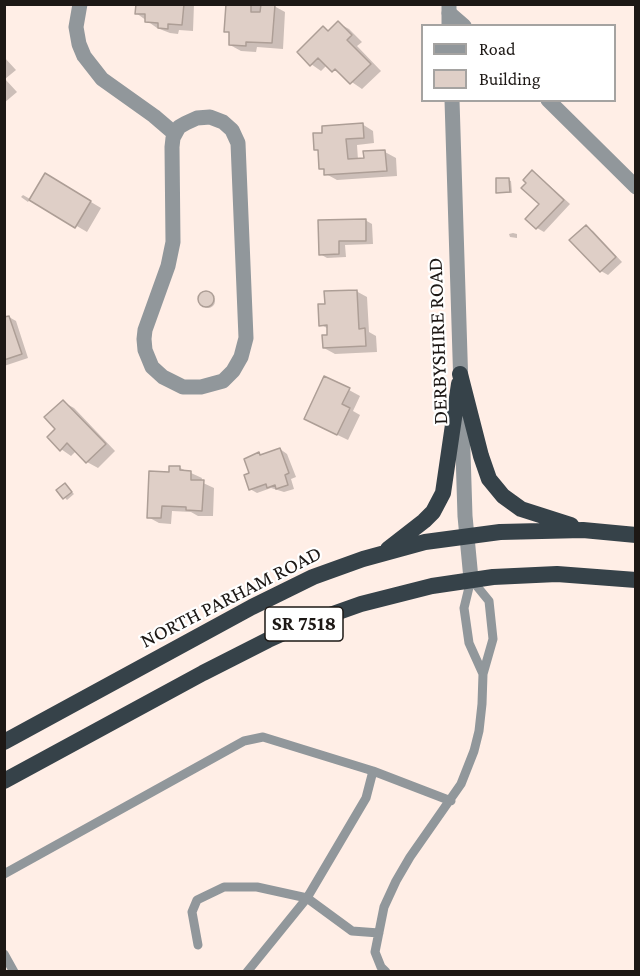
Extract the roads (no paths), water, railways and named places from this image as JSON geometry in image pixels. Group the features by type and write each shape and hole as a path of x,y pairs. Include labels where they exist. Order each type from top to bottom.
{"highway":[{"path":"460,374 485,469 496,488 520,509 583,530"},
{"path":"382,553 424,521 433,512 443,493 460,374"},
{"name":"NORTH PARHAM ROAD","path":"4,742 252,607 313,577 382,553 424,542 530,530 583,530 636,535"},
{"name":"SR 7518","path":"4,781 211,669 299,626 389,596 471,579 515,575 557,574 636,580"}],"street":[{"path":"80,4 76,27 84,56 102,79 176,134"},
{"path":"446,12 461,24"},
{"name":"DERBYSHIRE ROAD","path":"452,102 466,536 471,579"},
{"path":"550,102 636,187"},
{"path":"210,117 223,122 232,130 238,144 246,339 241,357 233,371 223,381 201,387 183,387 162,377 152,368 145,350 145,330 164,280 173,242 172,147 176,134 179,127 186,123 197,118 210,117"}],"lane":[{"path":"471,579 464,608 469,643 483,674"},
{"path":"386,972 375,952 384,907 410,858 461,784 474,751 482,704 483,674 493,639 489,601 471,579"},
{"path":"4,874 244,741 263,736 373,771 451,801"},
{"path":"247,972 307,898 366,798 373,771"},
{"path":"198,945 192,912 197,900 224,887 257,887 307,898 352,931 379,933"},
{"path":"4,954 14,972"}]}
